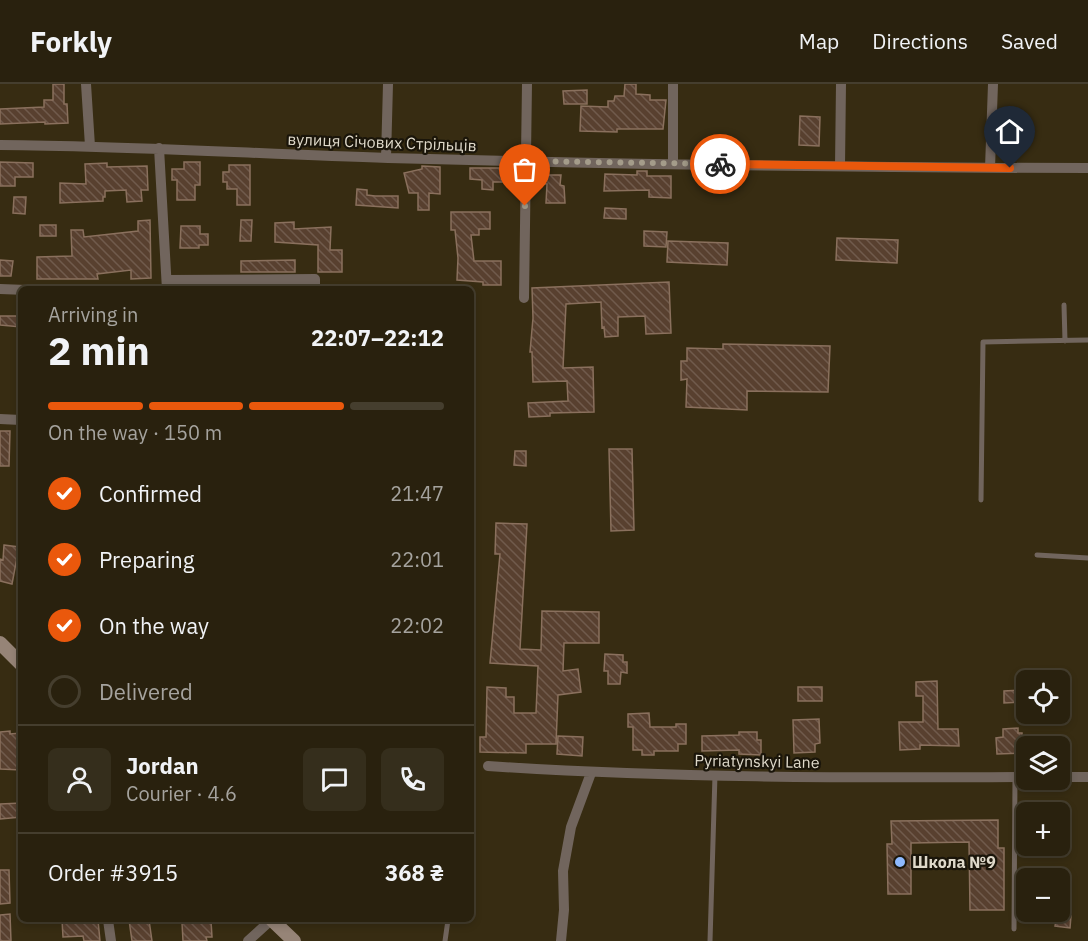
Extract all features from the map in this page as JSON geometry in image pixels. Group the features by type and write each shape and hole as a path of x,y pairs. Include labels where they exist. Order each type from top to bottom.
{"main road":[{"path":"0,643 18,661"},
{"path":"274,922 288,940"}],"street":[{"path":"86,84 90,146"},
{"path":"386,158 388,84"},
{"path":"524,298 527,84"},
{"path":"673,84 673,164"},
{"path":"840,166 842,84"},
{"path":"990,168 993,84"},
{"name":"вулиця Січових Стрільців","path":"0,145 159,148 386,158 525,161 1088,168"},
{"path":"159,148 167,284 315,279 315,286"},
{"path":"0,289 18,290"},
{"path":"0,419 18,420"},
{"name":"Pyriatynskyi Lane","path":"488,765 591,773 1016,777"},
{"path":"561,941 564,910 563,871 571,827 591,773"},
{"path":"1070,777 1088,777"},
{"path":"108,922 111,941"},
{"path":"248,941 270,922"}],"lane":[{"path":"1064,305 1065,341"},
{"path":"981,500 983,342 1088,340"},
{"path":"1037,555 1088,558"},
{"path":"710,941 715,775"},
{"path":"1014,929 1020,790"},
{"path":"445,941 448,922"}],"building":[{"path":"53,84 64,84 64,104 67,104 68,123 0,124 0,109 44,107 44,100 53,100"},
{"path":"625,84 636,84 636,94 650,95 650,100 666,100 663,129 617,129 617,132 580,131 581,106 608,107 608,101 614,101 615,96 624,96"},
{"path":"587,90 587,104 564,104 563,91"},
{"path":"800,116 820,117 819,146 799,145"},
{"path":"0,162 33,163 33,177 15,177 15,186 0,186"},
{"path":"184,162 200,162 200,185 195,185 195,200 177,200 177,180 172,180 172,169 184,169"},
{"path":"107,163 107,167 147,166 148,190 141,190 142,201 127,202 126,190 105,191 103,201 60,203 60,183 86,184 85,164"},
{"path":"229,165 250,165 250,205 237,205 237,189 227,189 227,182 223,182 223,172 229,172"},
{"path":"422,166 440,167 440,194 429,193 429,210 418,210 418,193 409,193 404,173 422,169"},
{"path":"470,168 506,168 505,182 493,182 493,190 482,189 482,180 470,179"},
{"path":"537,169 548,169 548,175 561,175 560,185 564,186 565,203 546,203 547,184 536,183"},
{"path":"637,171 647,171 647,176 671,176 671,198 649,197 649,190 604,191 605,174 637,175"},
{"path":"357,189 367,190 367,195 398,196 398,208 356,205"},
{"path":"14,197 26,197 25,214 13,213"},
{"path":"605,208 626,209 626,219 604,218"},
{"path":"451,212 490,212 490,229 479,229 479,235 471,235 474,261 501,261 501,285 483,285 483,282 457,280 458,258 455,230 451,230"},
{"path":"150,220 151,278 131,279 131,270 97,274 98,279 37,279 37,257 72,256 71,230 83,230 84,237 138,231 138,221"},
{"path":"241,220 252,220 251,241 240,241"},
{"path":"294,222 294,229 331,227 330,250 342,250 342,272 318,272 318,245 275,242 275,223"},
{"path":"40,225 56,225 56,236 40,236"},
{"path":"181,226 200,226 200,234 208,234 208,245 199,245 199,248 180,248"},
{"path":"644,231 667,232 666,247 644,246"},
{"path":"837,238 898,240 897,263 836,260"},
{"path":"668,241 728,243 727,265 667,262"},
{"path":"0,260 13,261 11,276 0,276"},
{"path":"295,260 295,272 241,272 241,261"},
{"path":"669,282 671,333 646,334 645,316 618,317 618,336 605,337 604,327 602,328 601,302 566,304 563,368 593,367 594,412 550,413 550,416 529,417 528,403 568,401 567,381 533,382 532,352 530,352 533,318 532,288"},
{"path":"0,316 18,316 18,327 0,325"},
{"path":"723,344 830,346 828,392 747,391 747,410 686,407 687,379 681,380 681,361 687,361 687,348 723,349"},
{"path":"0,431 10,431 9,466 0,466"},
{"path":"609,449 632,449 634,530 611,531"},
{"path":"515,451 526,451 526,466 514,465"},
{"path":"496,523 527,524 520,649 541,650 542,611 599,612 599,643 564,643 563,671 578,669 581,692 558,695 556,744 526,744 526,753 480,752 480,737 486,737 487,687 506,688 506,697 514,697 514,713 536,713 538,666 490,663 500,554 495,554"},
{"path":"4,545 18,547 12,584 0,581 0,559 3,560"},
{"path":"605,654 623,655 623,662 627,662 627,673 621,672 620,684 608,684 608,671 604,671"},
{"path":"937,681 938,729 958,729 959,746 920,745 920,749 900,750 899,722 923,722 923,696 916,696 916,682"},
{"path":"798,687 822,687 822,701 798,701"},
{"path":"1016,690 1016,702 1004,703 1004,691"},
{"path":"649,713 650,727 676,727 676,724 686,724 686,744 678,744 678,751 654,751 654,755 642,755 642,750 633,750 633,727 628,727 628,714"},
{"path":"819,719 820,743 815,744 815,752 794,753 793,720"},
{"path":"1018,728 1018,733 1022,733 1022,736 1016,736 1016,753 997,754 996,738 1003,737 1003,729"},
{"path":"0,732 18,733 18,770 0,769"},
{"path":"739,732 757,732 757,740 761,740 761,755 739,754 739,750 702,751 702,736 739,735"},
{"path":"558,736 583,737 582,756 557,754"},
{"path":"18,803 18,817 0,819 0,804"},
{"path":"998,820 998,848 1004,848 1004,910 970,910 969,842 911,843 911,894 888,894 887,844 892,844 891,821"},
{"path":"0,870 9,870 10,903 0,904"},
{"path":"10,914 11,941 0,941 0,915"},
{"path":"1071,916 1070,928 1055,926 1056,922 1070,922"},
{"path":"62,922 98,922 100,941 84,941 83,936 63,937"},
{"path":"129,922 149,922 152,941 132,941"},
{"path":"211,922 212,937 206,937 207,941 183,941 182,923"}],"way so far":[{"path":"525,206 525,161 720,164"}],"place":[{"name":"Школа №9","path":"900,862"}],"route":[{"path":"720,164 1010,168"}]}
